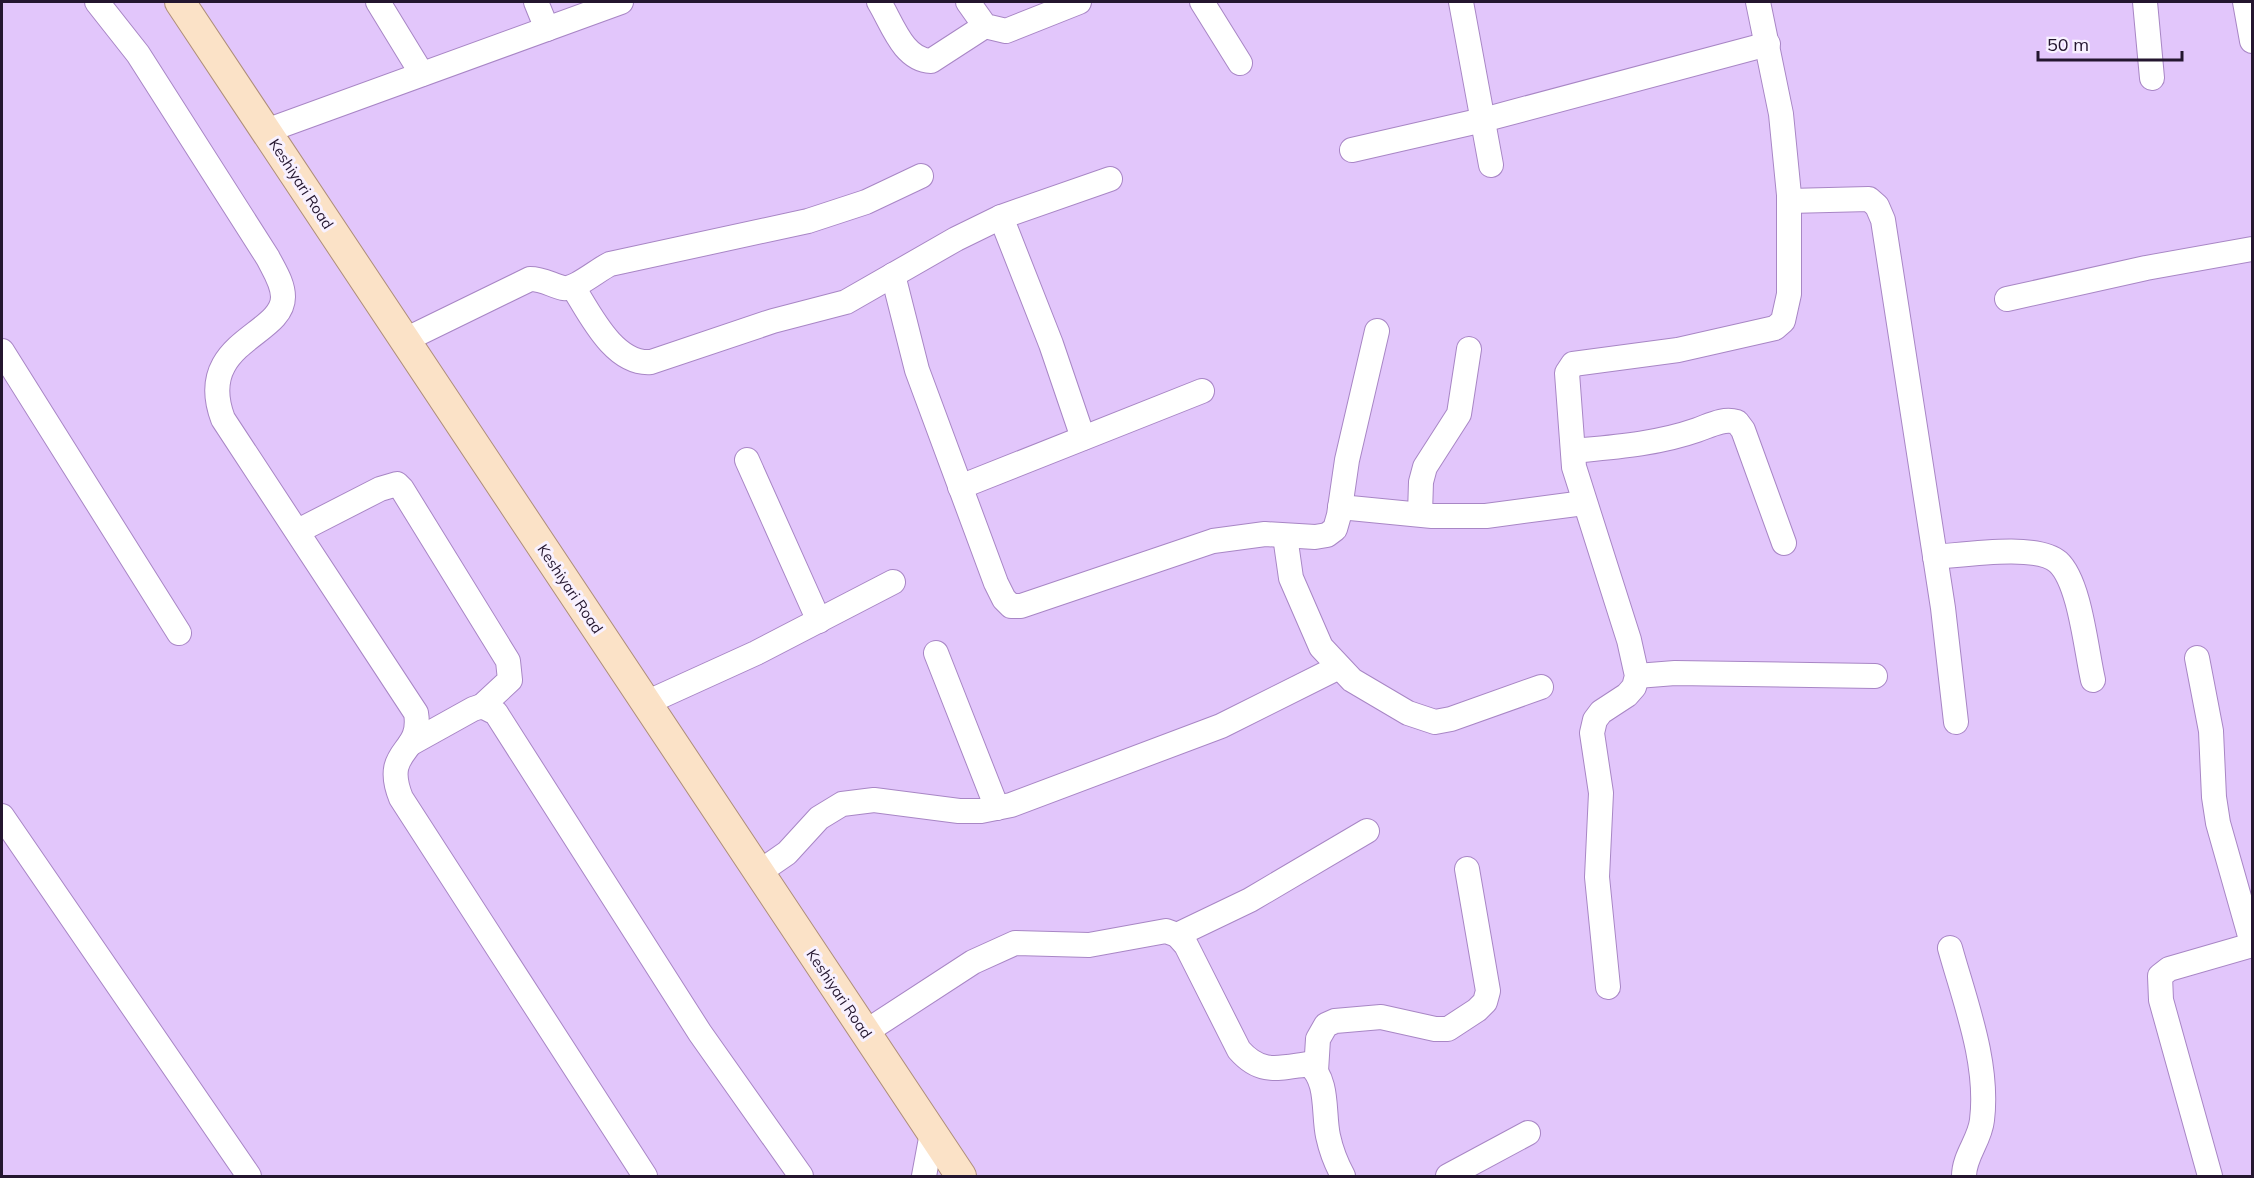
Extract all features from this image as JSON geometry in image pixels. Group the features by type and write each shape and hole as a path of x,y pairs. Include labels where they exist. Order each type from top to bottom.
{"main road":[{"name":"Keshiyari Road","path":"180,2 961,1176"}],"street":[{"path":"97,2 138,54 268,258 278,279 283,295 282,304 276,314 236,349 224,365 220,375 219,405 224,418 409,699 418,723 410,744 396,763 393,772 401,798 645,1176"},
{"path":"378,2 422,74"},
{"path":"536,2 546,29"},
{"path":"266,131 621,2"},
{"path":"879,2 905,47 915,58 923,61 931,61 985,26"},
{"path":"968,2 985,26 1006,31 1079,2"},
{"path":"1202,2 1240,63"},
{"path":"1462,2 1491,165"},
{"path":"1608,987 1599,920 1601,793 1592,733 1594,720 1601,711 1627,695 1634,687 1637,676 1629,640 1574,467 1567,373 1573,364 1678,350 1775,328 1783,321 1789,294 1787,150 1758,2"},
{"path":"2145,2 2152,78"},
{"path":"2245,2 2253,41"},
{"path":"1352,150 1483,120 1768,44"},
{"path":"405,340 530,279 540,279 565,289 573,287 593,272 610,264 808,221 866,202 921,176"},
{"path":"573,287 618,349 641,363 651,362 773,321 846,302 956,239 1001,218 1110,179"},
{"path":"1789,201 1869,199 1877,206 1883,220 1935,557 1956,722"},
{"path":"1001,218 1051,344 1083,438"},
{"path":"2007,299 2146,268 2253,249"},
{"path":"893,275 917,370 996,583 1004,599 1011,606 1091,583 1190,547 1229,537 1315,537 1327,535 1335,529 1347,460 1377,331"},
{"path":"1420,514 1421,482 1425,467 1455,424 1459,414 1469,350"},
{"path":"6,367 179,633"},
{"path":"960,487 1202,391"},
{"path":"1572,451 1652,443 1719,422 1728,420 1737,422 1743,430 1784,543"},
{"path":"747,460 819,621"},
{"path":"298,531 380,489 397,484 508,661 510,680 482,706 410,744"},
{"path":"1340,507 1420,514 1486,516 1584,503"},
{"path":"1285,536 1287,562 1299,600 1321,647 1352,680 1408,713 1435,722 1451,719 1541,687"},
{"path":"1935,557 1997,553 2037,554 2058,562 2073,589 2093,680"},
{"path":"646,703 756,653 893,582"},
{"path":"936,653 997,808"},
{"path":"2197,658 2211,731 2214,797 2218,824 2253,944 2169,969 2160,976 2161,1000 2210,1176"},
{"path":"758,873 787,853 819,818 842,804 874,801 958,811 997,808 1221,726 1339,667"},
{"path":"1637,676 1675,673 1875,676"},
{"path":"482,706 490,708 503,721 700,1033 801,1176"},
{"path":"2,816 249,1176"},
{"path":"1177,935 1250,900 1367,831"},
{"path":"1343,1176 1328,1137 1323,1094 1316,1071 1318,1039 1326,1025 1335,1021 1381,1017 1435,1029 1449,1029 1485,1002 1488,992 1467,868"},
{"path":"864,1033 973,962 1015,943 1089,945 1166,931 1177,935 1186,945 1239,1050 1251,1063 1264,1069 1309,1065 1316,1071"},
{"path":"1950,948 1977,1051 1981,1076 1982,1119 1965,1164 1964,1176"},
{"path":"924,1176 932,1133"},
{"path":"1448,1176 1528,1133"}]}
